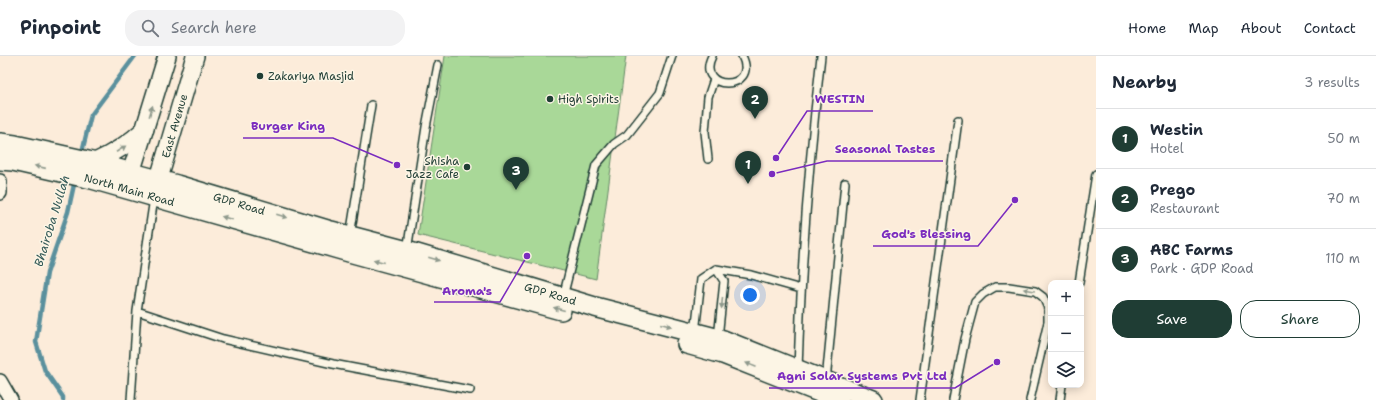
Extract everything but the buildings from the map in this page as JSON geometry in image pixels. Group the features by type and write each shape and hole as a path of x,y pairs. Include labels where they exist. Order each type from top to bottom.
{"main road":[{"name":"North Main Road","path":"7,152 91,168 129,181 156,188 188,207 723,354 829,394"},
{"name":"North Main Road","path":"156,188 177,185"},
{"name":"GDP Road","path":"177,185 603,309 718,339 798,370 829,394 873,400"}],"street":[{"path":"129,181 167,56"},
{"name":"East Avenue","path":"156,188 195,56"},
{"path":"91,168 121,148 145,129"},
{"path":"0,181 0,193"},
{"path":"0,381 11,400"}],"lane":[{"path":"563,297 596,165 614,144 626,135 660,93 672,56"},
{"path":"712,56 709,68 711,74 719,82 730,84 736,82 744,74 745,62 742,56"},
{"path":"798,370 800,289 810,152 821,56"},
{"path":"407,251 426,127 438,65"},
{"path":"708,159 705,132 708,97 714,78"},
{"path":"350,236 371,106"},
{"path":"920,400 958,120"},
{"path":"1079,280 1096,174"},
{"path":"829,394 845,183"},
{"path":"131,400 137,311 156,188"},
{"path":"695,333 701,279 716,269 751,274 800,289"},
{"path":"716,269 724,281 718,339"},
{"path":"953,400 965,339 976,302 983,294 995,287 1009,286 1035,291 1043,297 1048,308 1048,322 1030,400"},
{"path":"137,311 223,339 333,364 470,390"},
{"path":"1060,400 1062,388"}],"green space":[{"path":"445,56 626,56 596,279 418,235"}],"waterway":[{"name":"Bhairoba Nullah","path":"81,156 91,115 135,56"},
{"name":"Bhairoba Nullah","path":"63,400 63,397 45,371 36,342 47,273 68,212 75,180"}],"place":[{"name":"Zakariya Masjid","path":"260,76"},
{"name":"High Spirits","path":"550,99"},
{"name":"Prego","path":"755,119"},
{"name":"WESTIN","path":"776,158"},
{"name":"Burger King","path":"397,165"},
{"name":"Shisha Jazz Cafe","path":"467,167"},
{"name":"Seasonal Tastes","path":"772,174"},
{"name":"Westin","path":"748,184"},
{"name":"ABC Farms","path":"516,190"},
{"name":"God's Blessing","path":"1015,200"},
{"name":"Aroma's","path":"527,256"},
{"name":"Agni Solar Systems Pvt Ltd","path":"997,362"}]}
